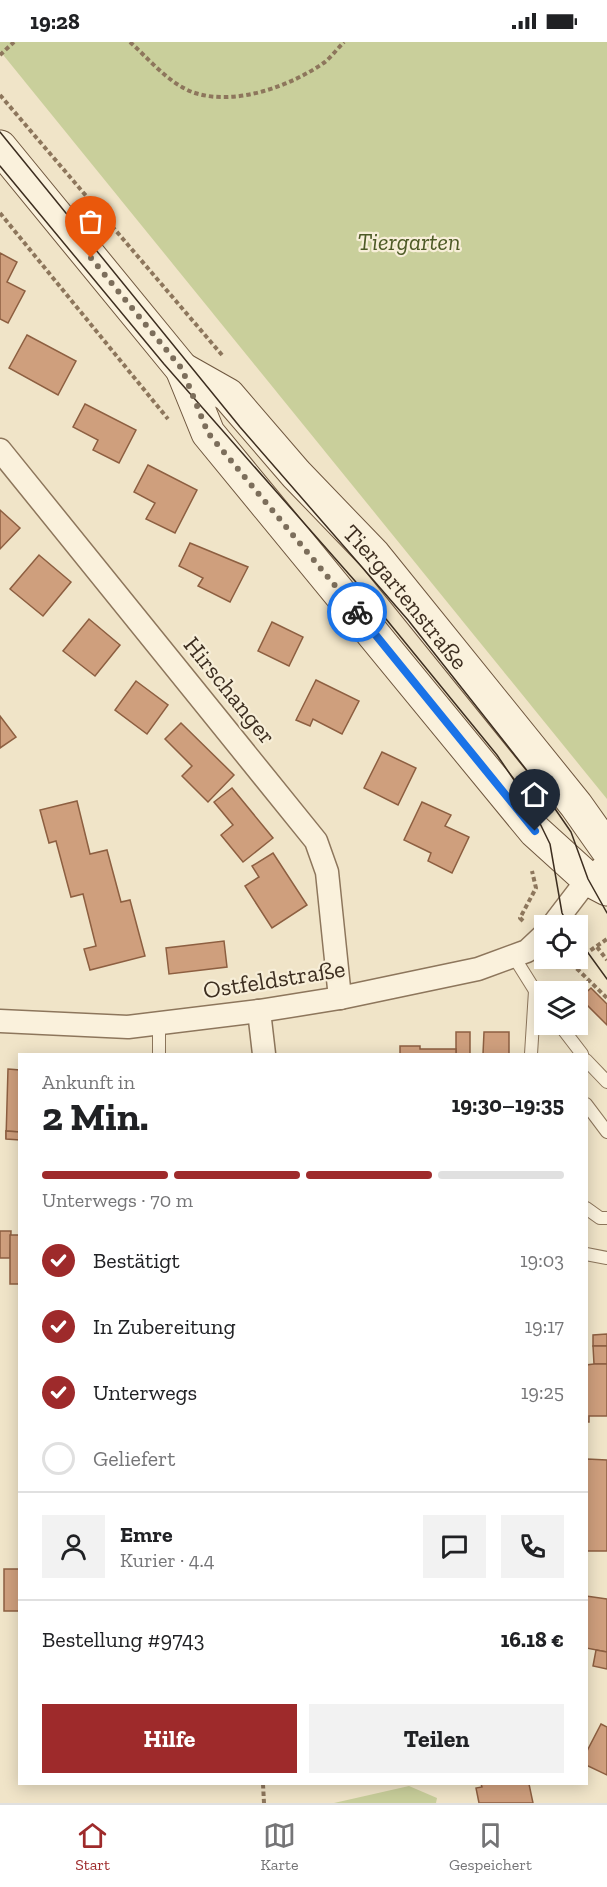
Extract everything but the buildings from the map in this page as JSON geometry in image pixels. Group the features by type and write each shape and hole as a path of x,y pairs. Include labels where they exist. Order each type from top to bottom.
{"main road":[{"name":"Tiergartenstraße","path":"0,147 182,369 208,433 519,813 535,831 601,877"},
{"name":"Tiergartenstraße","path":"182,369 228,395 296,474 374,555 576,805 607,849"}],"street":[{"name":"Hirschanger","path":"0,450 316,841 327,872 340,998"},
{"path":"563,915 601,877"},
{"name":"Ostfeldstraße","path":"0,1021 128,1026 259,1011 340,998 478,969 514,957 527,951 534,944"},
{"path":"259,1011 264,1053"}],"lane":[{"path":"514,957 534,989"},
{"path":"531,1053 534,1007"},
{"path":"159,1023 159,1053"},
{"path":"567,1035 581,1053"},
{"path":"588,1062 607,1082"},
{"path":"588,1107 607,1132"},
{"path":"588,1209 600,1218 607,1218"},
{"path":"588,1254 607,1258"}],"path":[{"path":"0,55 14,42"},
{"path":"130,42 169,77 194,93 234,98 285,83 326,61 344,42"},
{"path":"588,953 606,942"},
{"path":"597,947 607,960"},
{"path":"578,969 607,998"},
{"path":"263,1785 264,1803"}],"green space":[{"name":"Tiergarten","path":"0,42 607,42 607,799 0,51"},
{"path":"409,1786 437,1798 436,1803 334,1803"}],"tram line":[{"path":"0,132 240,427 408,620 540,787 571,832 588,879 607,913"},
{"path":"0,166 164,364 355,581 497,755 531,805 550,844 563,915"},
{"path":"588,953 607,979"}],"way so far":[{"path":"91,258 182,369 208,433 357,612"}],"route":[{"path":"357,612 535,831"}]}
